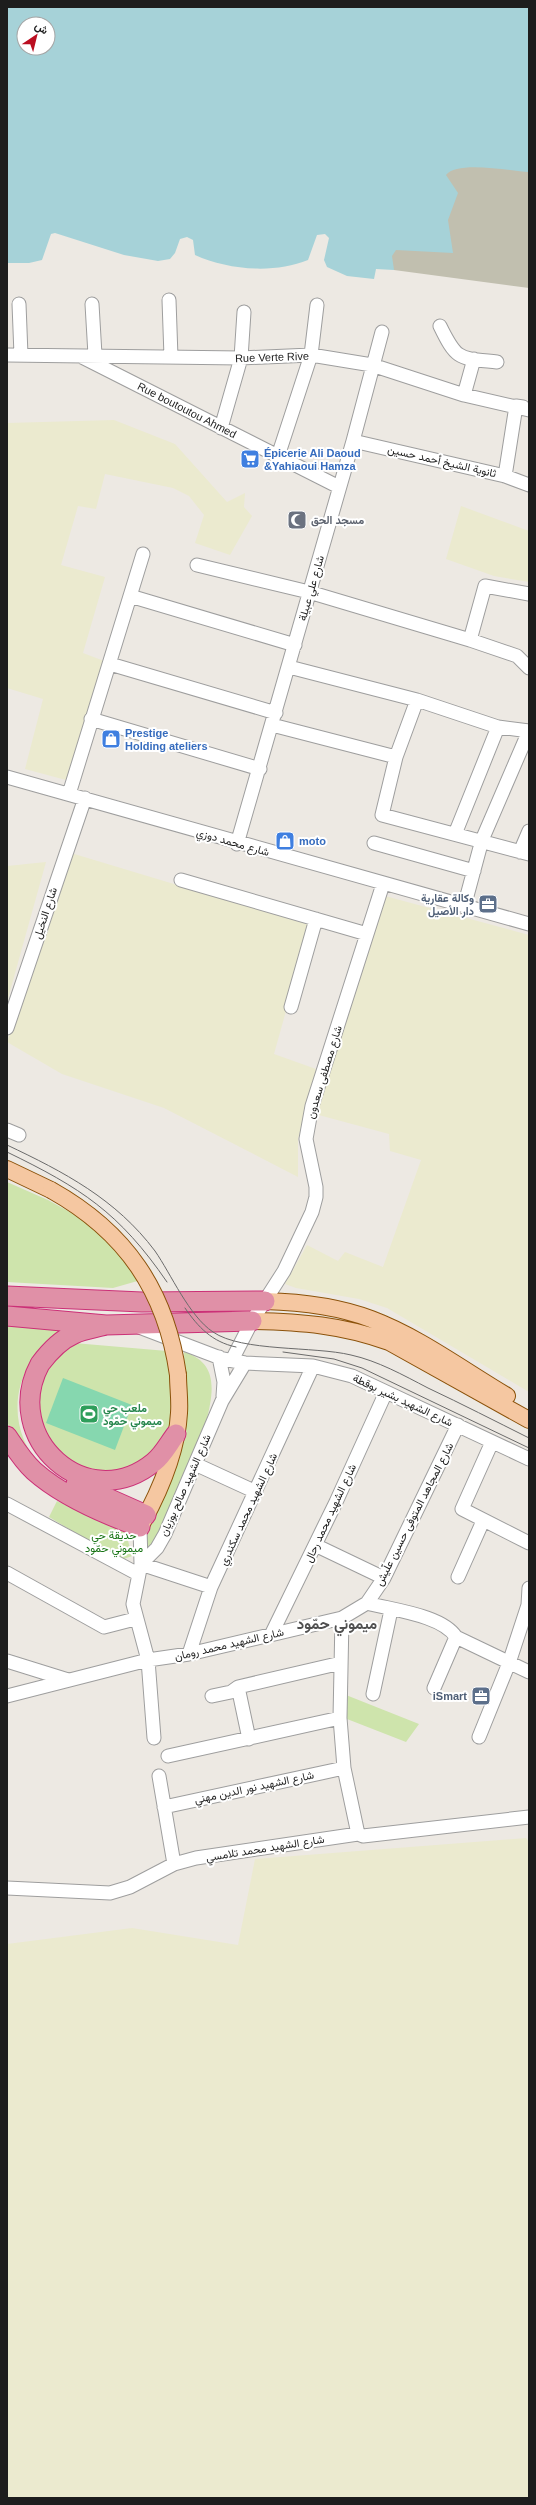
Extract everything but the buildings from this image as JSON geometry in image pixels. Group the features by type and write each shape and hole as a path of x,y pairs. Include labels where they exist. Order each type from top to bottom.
{"highway":[{"path":"8,1296 142,1302 265,1301"},
{"path":"7,1316 106,1325 252,1321"},
{"path":"106,1325 74,1334 62,1341 46,1356 31,1377 26,1395 27,1417 32,1437 57,1472 70,1481 143,1521"},
{"path":"44,1454 73,1474 108,1481 126,1476 153,1463 176,1434"},
{"path":"7,1436 33,1470 54,1486 123,1521 143,1521"}],"main road":[{"path":"7,1169 80,1206 100,1223 139,1266 161,1307 175,1352 178,1376 179,1414 176,1434 164,1475 143,1521"},
{"path":"265,1301 320,1306 370,1319 411,1339 529,1409"},
{"path":"252,1321 323,1324 370,1335 389,1342 529,1420"}],"street":[{"path":"169,300 171,357"},
{"path":"19,304 21,355"},
{"path":"92,304 95,355"},
{"path":"278,456 311,355 317,305"},
{"path":"221,428 241,358 244,312"},
{"path":"440,326 451,349 465,358 497,362"},
{"name":"شارع علي عبيلة","path":"237,844 289,667 353,441 382,332"},
{"name":"Rue Verte Rive","path":"7,355 241,358 311,355 372,365 464,395 525,408"},
{"name":"Rue boutoutou Ahmed","path":"78,355 339,488"},
{"path":"464,395 474,359"},
{"path":"505,476 525,408"},
{"name":"ثانوية الشيخ أحمد حسين","path":"353,441 505,476 529,485"},
{"path":"69,794 91,719 110,664 142,554"},
{"path":"197,565 309,592 470,640 517,656 529,668"},
{"path":"470,640 485,586 529,594"},
{"path":"130,596 295,645"},
{"path":"110,664 274,719 396,757"},
{"path":"289,667 417,700 498,727 529,731 482,840 464,907"},
{"path":"417,700 396,757 382,815 482,840 525,853 529,831"},
{"path":"91,719 260,769"},
{"path":"455,834 498,727"},
{"name":"شارع محمد دوزي","path":"7,778 85,798 237,844 529,924"},
{"name":"شارع النخيل","path":"7,1028 85,798"},
{"path":"374,843 474,871"},
{"path":"181,880 367,934"},
{"name":"شارع مصطفى سعدون","path":"239,1362 252,1321 284,1272 309,1219 316,1197 306,1139 312,1106 383,884"},
{"path":"290,1007 316,919"},
{"name":"شارع الشهيد بشير بوقطة","path":"132,1325 194,1346 219,1357 239,1362 313,1366 352,1376 529,1459"},
{"name":"شارع الشهيد صالح بوزيان","path":"219,1357 224,1382 222,1401"},
{"name":"شارع الشهيد صالح بوزيان","path":"139,1569 157,1548 165,1534 239,1362"},
{"name":"شارع الشهيد محمد سكندري","path":"189,1654 211,1587 313,1366"},
{"name":"شارع الشهيد محمد رحال","path":"272,1633 315,1545 386,1392"},
{"name":"شارع المجاهد المتوفى حسين علّيش","path":"367,1603 384,1578 458,1425"},
{"path":"492,1442 462,1506 465,1512 529,1543"},
{"path":"195,1464 256,1492"},
{"path":"7,1504 139,1569 211,1587"},
{"path":"143,1521 139,1569 133,1604 135,1619 148,1660 154,1738"},
{"path":"458,1577 483,1521"},
{"path":"315,1545 384,1578"},
{"path":"7,1573 104,1627 135,1619"},
{"path":"479,1737 510,1663 528,1606 529,1588"},
{"path":"367,1603 434,1620 451,1629 456,1637 529,1672"},
{"name":"شارع الشهيد محمد رومان","path":"7,1696 148,1660 189,1654 272,1633 342,1618 367,1603"},
{"path":"373,1694 391,1610"},
{"path":"342,1618 340,1718 344,1768 358,1834"},
{"path":"434,1688 456,1637"},
{"path":"7,1661 68,1680"},
{"path":"212,1696 231,1692 238,1687 341,1663"},
{"path":"238,1687 249,1739"},
{"path":"168,1756 340,1718"},
{"name":"شارع الشهيد نور الدين مهني","path":"164,1807 344,1768"},
{"path":"159,1776 174,1864"},
{"name":"شارع الشهيد محمد تلامسي","path":"7,1888 110,1893 130,1887 174,1864 196,1858 358,1834 363,1836 529,1817"}],"shaded area":[{"path":"529,122 529,288 394,270 357,242 234,192"}],"green space":[{"path":"114,420 175,444 227,502 245,493 244,507 252,516 230,555 195,543 204,515 189,496 173,488 105,474 96,509 78,506 61,565 105,577 83,653 104,661 66,780 25,769 43,699 7,688 7,423"},
{"path":"461,506 529,531 529,582 494,576 446,559"},
{"path":"71,853 310,925 274,1054 316,1069 298,1139 298,1177 164,1108 62,1074 7,1042"},
{"path":"46,862 7,1002 7,866"},
{"path":"385,896 529,935 529,1392 387,1308 359,1299 296,1288 285,1284 307,1245 338,1261 345,1252 383,1267 421,1160 390,1151 389,1134 315,1114"},
{"path":"7,1182 48,1200 95,1226 141,1280 113,1288 7,1282"},
{"path":"7,1326 67,1329 49,1341 34,1357 24,1374 19,1393 18,1413 21,1433 30,1452 44,1469 62,1482 84,1494 127,1513 125,1517 53,1481 28,1459 7,1422"},
{"path":"74,1343 167,1351 172,1394 170,1423 166,1437 159,1449 148,1460 97,1478 36,1440 39,1371"},
{"path":"184,1352 196,1357 204,1364 209,1372 212,1391 209,1412 206,1423 156,1540 147,1548 144,1539 186,1394"},
{"name":"ملعب حي ميموني حمّود","path":"63,1378 132,1405 115,1450 46,1423"},
{"name":"حديقة حي ميموني حمّود","path":"57,1501 126,1533 132,1556 121,1560 49,1517"},
{"path":"346,1695 419,1724 406,1742 347,1719"},
{"path":"526,1838 529,1842 529,2498 7,2498 7,1944 132,1928 238,1945 255,1859"}],"water":[{"path":"7,7 529,7 529,172 472,167 461,168 446,175 458,193 448,220 453,253 396,250 392,256 394,270 376,269 374,279 347,276 327,267 324,260 329,238 325,234 317,235 308,260 266,269 236,267 195,255 193,240 187,237 180,239 175,253 170,259 158,261 124,255 55,233 51,234 42,260 29,263 7,263"}],"tram line":[{"path":"7,1145 69,1177 88,1189 123,1216 155,1251 188,1305 204,1325 213,1332 242,1343 260,1346 336,1352 371,1361 400,1373 529,1438"},
{"path":"7,1152 77,1190 97,1204 132,1237 167,1282"},
{"path":"185,1308 206,1333 227,1345 236,1347"},
{"path":"283,1352 334,1359 362,1368 529,1448"}],"place":[{"name":"Épicerie Ali Daoud &Yahiaoui Hamza","path":"250,459"},
{"name":"مسجد الحق","path":"297,520"},
{"name":"Prestige Holding ateliers","path":"111,739"},
{"name":"moto","path":"285,841"},
{"name":"وكالة عقارية دار الأصيل","path":"488,904"},
{"name":"ملعب حي ميموني حمّود","path":"89,1414"},
{"name":"iSmart","path":"481,1696"}],"district":[{"name":"ميموني حمّود","path":"337,1623"}]}
